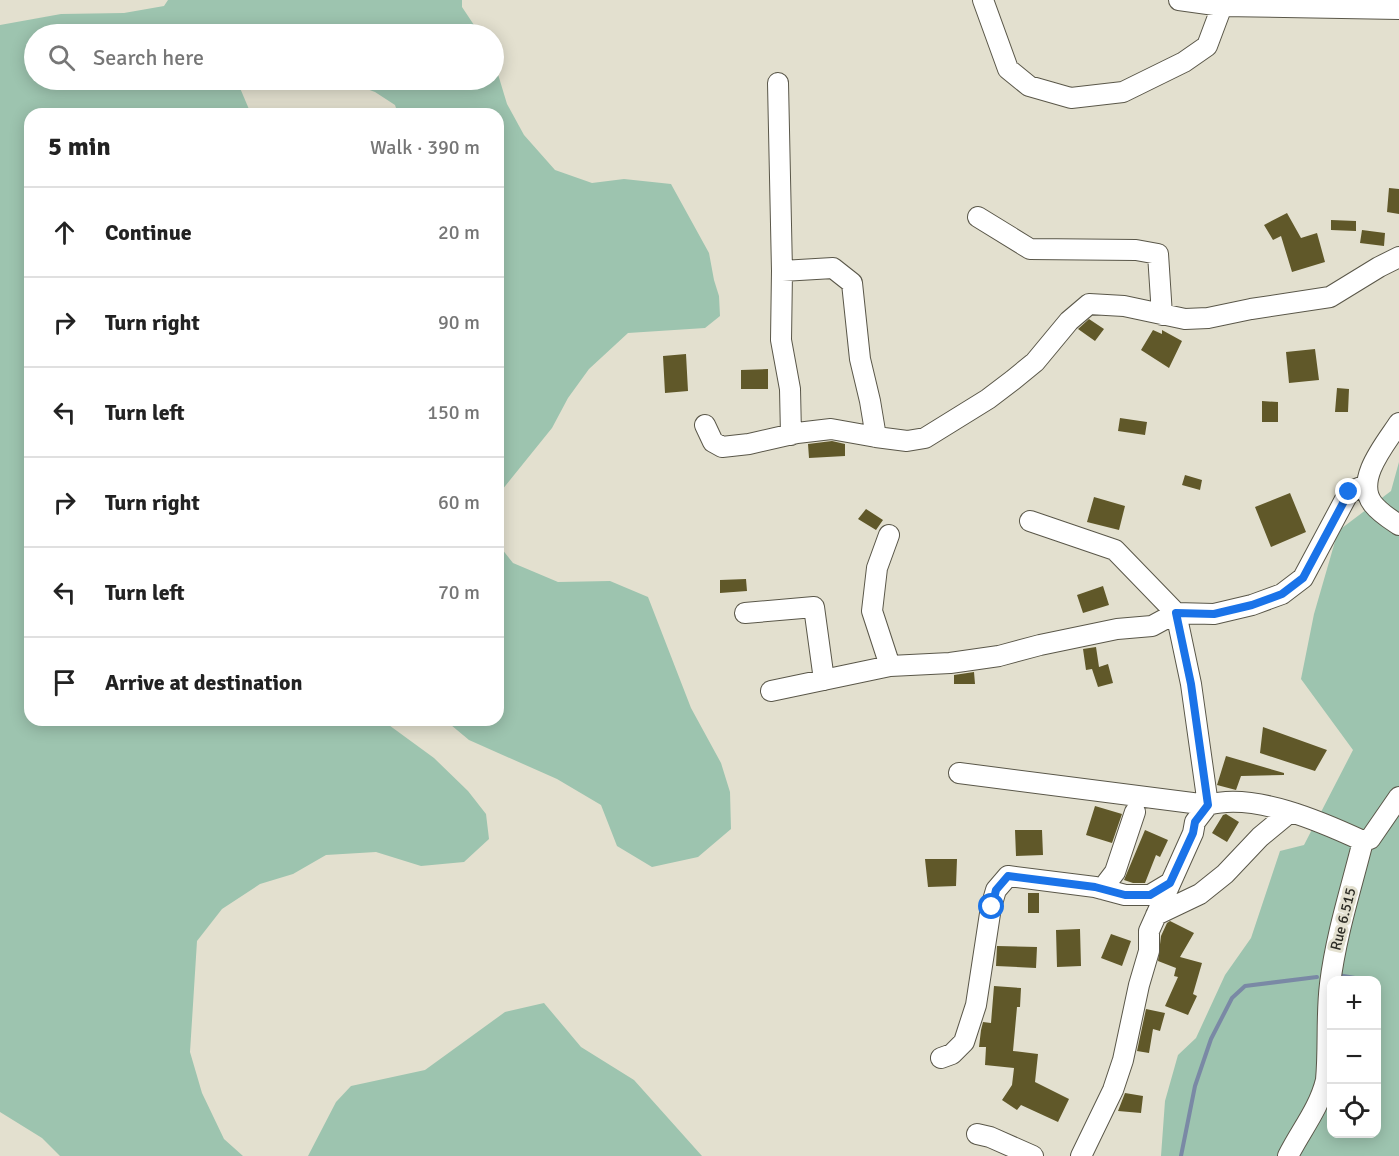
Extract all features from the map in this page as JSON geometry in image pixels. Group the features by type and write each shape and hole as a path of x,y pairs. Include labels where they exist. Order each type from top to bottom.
{"street":[{"path":"983,0 1008,69 1029,86 1071,98 1123,92 1184,62 1207,46 1222,3"},
{"path":"1179,0 1399,9"},
{"path":"778,83 782,271 781,340 790,389 791,435"},
{"path":"978,217 1030,249 1125,250 1158,254 1162,315"},
{"path":"705,425 713,442 722,447 831,429 876,437 918,440 955,421 988,399 1035,362 1069,321 1089,304 1124,306 1185,319 1208,318 1330,297 1378,267 1399,257"},
{"path":"782,271 832,268 852,283 860,359 876,437"},
{"path":"1399,423 1369,472 1366,485 1372,504 1399,525"},
{"path":"771,691 890,666 950,663 999,656 1086,635 1152,626 1176,613 1214,614 1252,605 1282,594 1303,578 1349,492 1366,485"},
{"path":"1030,521 1115,550 1176,613 1191,684 1208,805 1195,822 1193,833 1149,931 1149,951 1139,985 1123,1060 1113,1090 1081,1156"},
{"path":"889,535 877,568 872,611 890,666"},
{"path":"745,613 814,607 824,680"},
{"path":"959,773 1208,805 1220,802 1248,802 1326,824 1363,841"},
{"name":"Rue 6.515","path":"1288,1156 1312,1117 1326,1080 1329,987 1333,959 1341,918 1363,841 1370,839 1399,797"},
{"path":"1102,889 1115,872 1135,812"},
{"path":"1156,915 1200,894 1225,874 1260,837 1289,813"},
{"path":"941,1058 952,1054 964,1042 976,1005 996,890 1008,876 1102,889 1125,895 1150,895 1170,883"},
{"path":"977,1134 990,1137 1033,1156"}],"green space":[{"path":"168,0 462,0 462,7 473,24 24,24 24,90 241,90 248,108 24,108 24,726 390,726 434,758 468,791 486,814 489,839 464,862 421,866 376,852 326,855 293,874 260,884 222,909 197,941 190,1052 202,1093 224,1139 243,1156 60,1156 42,1138 0,1112 0,25 61,14 124,13 164,6"},
{"path":"370,90 503,90 507,104 524,135 555,170 592,183 624,179 671,184 709,253 719,296 720,316 705,328 628,333 589,369 568,398 552,428 504,488 504,108 396,108"},
{"path":"1399,462 1399,1156 1161,1156 1165,1101 1178,1055 1196,1038 1225,975 1251,938 1280,851 1304,845 1353,750 1301,679 1314,614 1338,531 1391,491"},
{"path":"504,552 513,563 558,582 610,581 648,597 691,708 721,763 730,792 731,829 698,857 652,867 617,846 601,805 557,779 469,740 452,726 504,726"},
{"path":"544,1003 581,1047 634,1080 702,1156 308,1156 336,1102 351,1086 425,1070 505,1012"}],"building":[{"path":"1389,188 1399,189 1399,214 1387,212"},
{"path":"1287,213 1301,238 1317,233 1325,262 1292,272 1281,236 1273,240 1264,225"},
{"path":"1331,220 1356,221 1356,231 1331,230"},
{"path":"1362,230 1385,233 1384,246 1360,243"},
{"path":"1089,319 1104,329 1095,341 1078,329"},
{"path":"1153,330 1162,334 1162,330 1182,341 1169,368 1141,350"},
{"path":"1315,349 1319,380 1289,383 1286,352"},
{"path":"686,354 688,391 665,393 663,356"},
{"path":"768,369 768,389 741,389 741,370"},
{"path":"1337,388 1349,389 1348,412 1335,412"},
{"path":"1262,401 1278,402 1278,422 1262,422"},
{"path":"1120,418 1147,422 1145,435 1118,431"},
{"path":"832,441 845,444 845,456 809,458 808,444"},
{"path":"1185,475 1202,480 1200,490 1182,485"},
{"path":"1290,493 1306,532 1271,547 1255,507"},
{"path":"1094,497 1125,506 1119,530 1087,522"},
{"path":"866,509 883,520 876,530 858,519"},
{"path":"746,579 747,591 720,593 720,580"},
{"path":"1103,586 1109,605 1083,613 1077,595"},
{"path":"1096,647 1099,667 1108,664 1113,683 1098,687 1092,669 1086,670 1083,649"},
{"path":"974,672 975,684 954,684 954,675"},
{"path":"1263,727 1327,750 1315,771 1260,753"},
{"path":"1226,756 1284,773 1284,775 1241,776 1236,790 1217,785"},
{"path":"1095,806 1122,814 1112,843 1086,835"},
{"path":"1226,814 1239,822 1227,842 1212,833 1223,815"},
{"path":"1015,830 1042,830 1043,855 1016,856"},
{"path":"1145,830 1168,840 1160,857 1156,855 1145,883 1133,883 1124,880"},
{"path":"925,859 957,859 956,886 928,887"},
{"path":"1028,893 1039,893 1039,913 1028,913"},
{"path":"1170,921 1194,933 1180,957 1202,963 1193,994 1197,996 1188,1015 1165,1006 1178,977 1174,976 1176,968 1158,961 1161,936"},
{"path":"1080,929 1081,966 1057,967 1056,930"},
{"path":"1111,934 1131,941 1122,966 1101,958"},
{"path":"997,946 1037,947 1036,968 996,966"},
{"path":"994,986 1021,988 1013,1051 1038,1054 1035,1082 1069,1099 1058,1122 1021,1105 1017,1110 1002,1100 1012,1085 1014,1068 985,1065 986,1047 979,1047 983,1022 991,1023"},
{"path":"1146,1009 1165,1013 1160,1031 1153,1029 1149,1053 1137,1051"},
{"path":"1125,1093 1143,1096 1141,1113 1118,1111"}],"waterway":[{"path":"1338,975 1344,976"},
{"path":"1181,1156 1195,1086 1211,1039 1232,998 1245,986 1317,977"}],"route":[{"path":"992,907 996,890 1008,876 1095,887 1125,895 1150,895 1170,883 1193,833 1195,822 1208,805 1194,698 1176,613 1214,614 1252,605 1282,594 1303,578 1349,492"}]}
